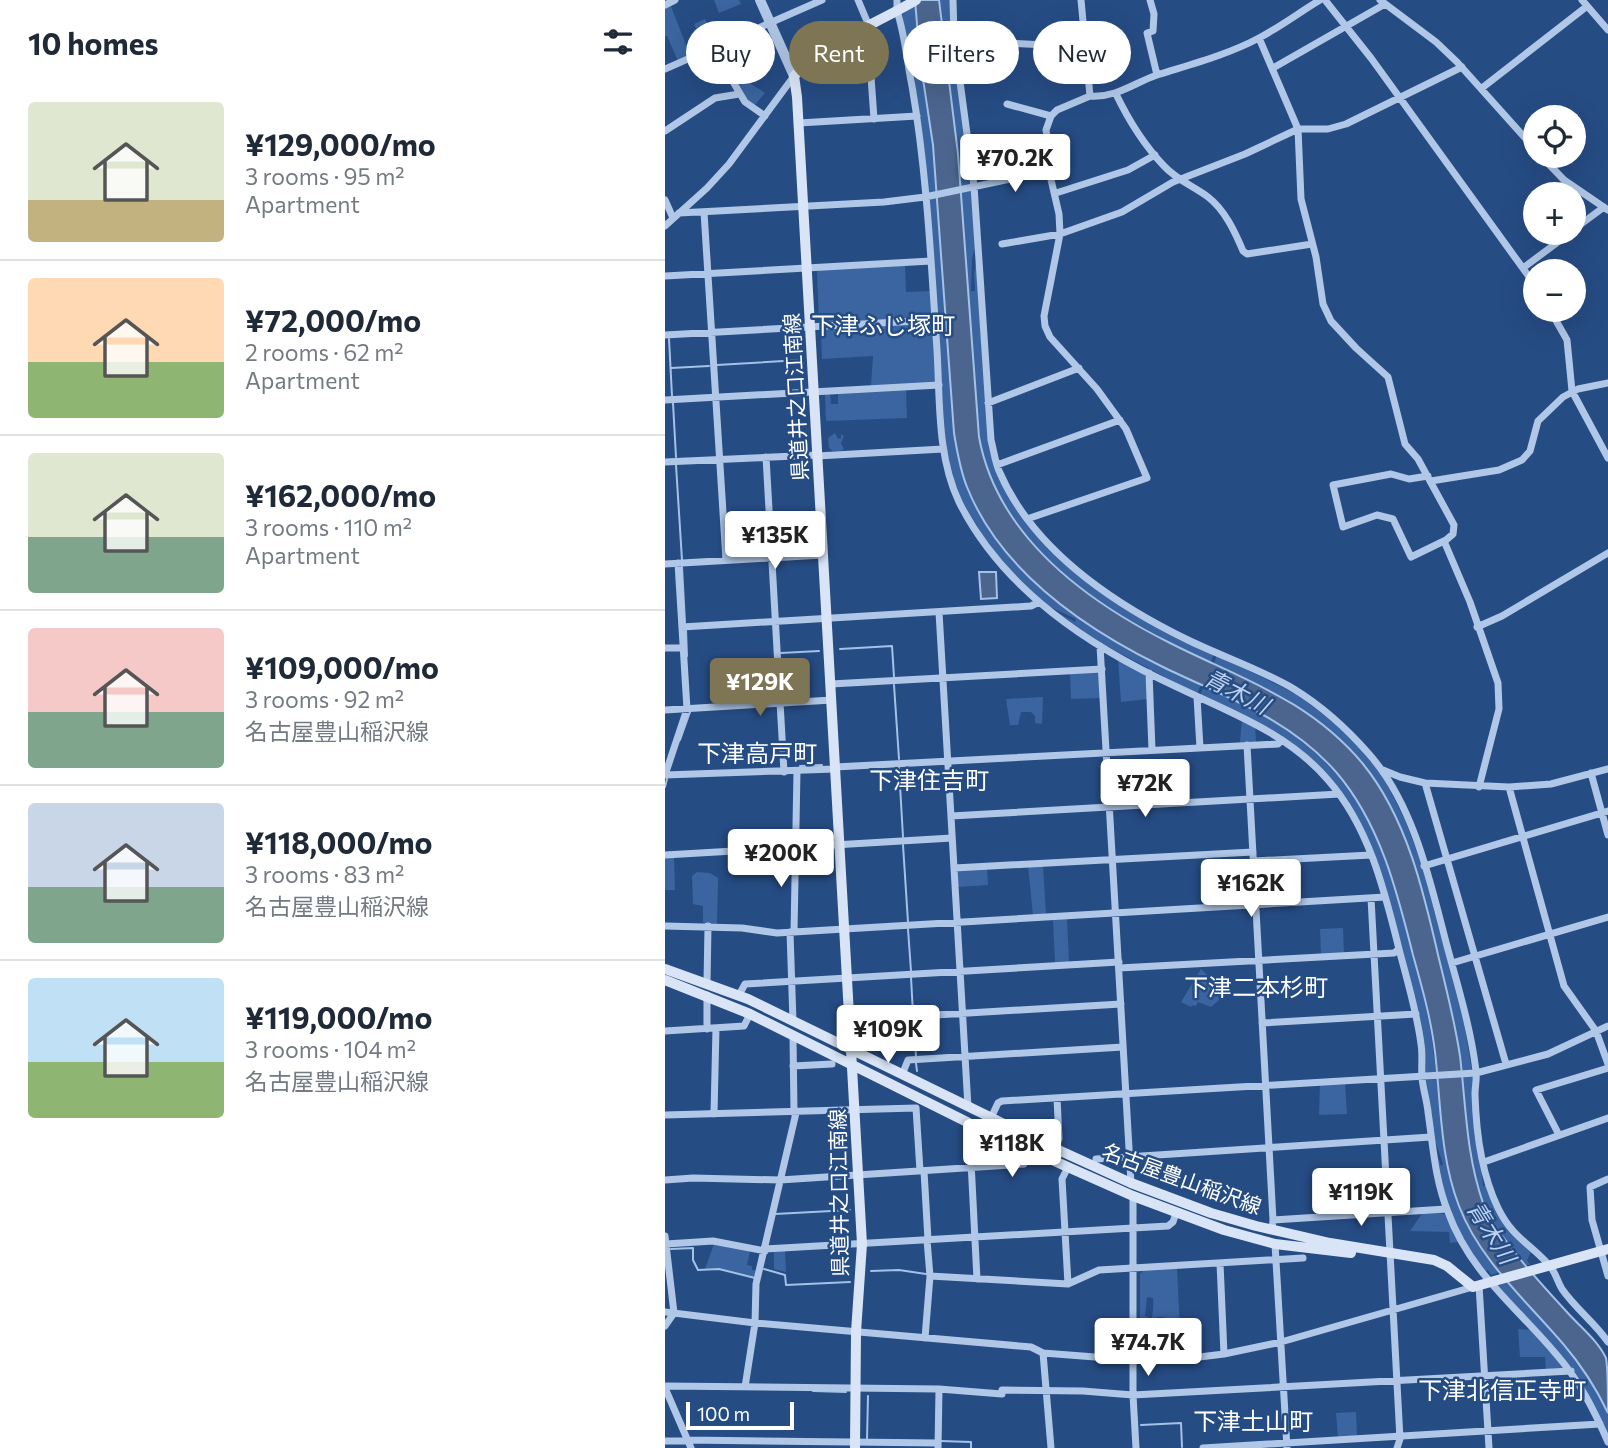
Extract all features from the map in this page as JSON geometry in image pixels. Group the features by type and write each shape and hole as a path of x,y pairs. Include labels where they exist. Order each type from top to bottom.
{"main road":[{"path":"877,21 899,6 916,0"},
{"name":"県道井之口江南線","path":"795,84 859,1176 862,1244 856,1332 855,1445"},
{"name":"名古屋豊山稲沢線","path":"665,970 969,1123 1066,1169 1175,1213 1275,1244 1366,1254 1419,1256 1483,1284"},
{"name":"名古屋豊山稲沢線","path":"665,980 739,995 1054,1149 1131,1183 1211,1213 1273,1225 1390,1254"},
{"path":"1483,1284 1604,1250"}],"street":[{"path":"665,5 675,0"},
{"path":"760,0 769,21"},
{"path":"775,21 822,0"},
{"path":"858,0 866,21"},
{"path":"953,0 954,37 973,187 991,440 997,465 1014,500 1027,519 1065,561 1107,593 1186,639 1297,691 1366,750 1383,770 1404,813 1424,866 1452,963 1475,1073 1483,1162 1498,1208 1522,1242 1547,1266 1563,1290 1608,1342"},
{"path":"1081,0 1083,21"},
{"path":"1150,0 1154,25 1153,31 1147,33 1157,75"},
{"path":"1027,519 1147,478 1120,420 1079,368 1050,337 1045,326 1044,316 1060,234 1056,193 1049,171 1051,162 1046,131 1051,116 1067,105 1090,96 1116,94 1157,75 1189,66 1259,38 1319,0"},
{"path":"1325,0 1523,268"},
{"path":"1273,68 1346,27 1382,2 1436,42 1482,88 1523,135"},
{"path":"1482,88 1585,3 1608,30"},
{"path":"899,6 927,197 943,449 958,499 1004,568 1039,602 1100,646 1149,673 1256,723 1282,740 1314,766 1339,794 1354,819 1371,855 1385,897 1416,1014 1435,1170 1446,1209 1483,1284 1489,1448"},
{"path":"775,34 789,65"},
{"path":"1259,38 1298,129 1301,200 1323,304 1331,321 1388,377 1405,444 1418,459 1429,479 1454,524 1453,534 1444,541 1411,557 1393,519 1377,515 1343,527 1333,485 1391,474 1409,479 1429,479 1499,470 1522,460 1530,451 1538,421 1563,397 1572,391 1608,383"},
{"path":"665,69 686,60"},
{"path":"1002,244 1060,234 1122,212 1179,180 1245,154 1298,129 1328,129 1346,124 1462,67"},
{"path":"665,226 729,164 789,83"},
{"path":"733,84 745,102 765,116"},
{"path":"872,84 874,119"},
{"path":"1089,84 1090,96"},
{"path":"665,131 715,98 739,94"},
{"path":"1116,94 1127,117 1155,155 1179,180 1208,197 1225,216 1243,251 1247,254 1312,244"},
{"path":"1007,104 1051,116"},
{"path":"799,123 917,116"},
{"path":"1056,193 1128,170 1155,155"},
{"path":"1552,168 1564,180 1606,209 1586,222"},
{"path":"676,216 927,197 1049,171"},
{"path":"665,200 676,216"},
{"path":"705,212 726,560"},
{"path":"1535,259 1553,245"},
{"path":"665,276 931,261"},
{"path":"665,335 935,320"},
{"path":"1557,322 1567,340 1572,391 1608,458"},
{"path":"988,403 1079,368"},
{"path":"665,400 939,384"},
{"path":"997,465 1120,420"},
{"path":"665,462 943,449"},
{"path":"766,457 784,772"},
{"path":"1444,541 1493,667 1499,695 1499,709 1479,787"},
{"path":"1477,627 1502,616 1608,553"},
{"path":"665,564 823,555"},
{"path":"678,563 687,709 665,775 784,772 1277,744 1282,740"},
{"path":"682,627 1031,607 1039,602"},
{"path":"939,612 968,1107"},
{"path":"1100,646 1133,1196 1133,1395 1136,1448"},
{"path":"665,648 684,648"},
{"path":"831,684 1102,669"},
{"path":"1149,673 1152,750"},
{"path":"1197,696 1200,748"},
{"path":"665,710 832,700"},
{"path":"1247,745 1273,1225 1446,1209"},
{"path":"1383,770 1425,783 1509,787 1551,784 1608,769"},
{"path":"793,1021 791,981 797,771"},
{"path":"1591,773 1605,812 1608,835"},
{"path":"1425,783 1506,1065"},
{"path":"1509,787 1563,986 1596,1031 1608,1066 1536,1090 1559,1135"},
{"path":"951,816 1339,794"},
{"path":"1424,866 1605,812"},
{"path":"665,855 952,838"},
{"path":"954,868 1253,852"},
{"path":"1253,861 1371,855"},
{"path":"665,926 792,932 845,930 1385,897"},
{"path":"1371,898 1400,1436 1397,1448"},
{"path":"1452,963 1608,918"},
{"path":"706,1029 708,926"},
{"path":"739,995 745,984 959,970 1394,953 1399,949"},
{"path":"851,1020 1121,1004"},
{"path":"665,1031 744,1026 750,1014"},
{"path":"1262,1023 1416,1014"},
{"path":"991,1118 998,1103 1002,1101 1475,1073 1548,1054 1608,1026"},
{"path":"714,1114 716,1028"},
{"path":"745,1387 755,1323 756,1284 795,1113 793,1035"},
{"path":"902,1075 908,1060 1123,1047"},
{"path":"793,1066 832,1065"},
{"path":"1054,1149 1059,1139 1057,1098"},
{"path":"665,1115 916,1108 930,1276 925,1338"},
{"path":"1483,1162 1608,1118"},
{"path":"969,1123 977,1279"},
{"path":"1097,1158 1431,1137"},
{"path":"665,1180 780,1180 1024,1164 1030,1152"},
{"path":"1066,1169 1062,1179 1068,1284"},
{"path":"1608,1179 1590,1187 1593,1220 1604,1250 1608,1276"},
{"path":"665,1326 669,1312 665,1240 713,1241 765,1250 1168,1226 1175,1213"},
{"path":"1275,1244 1287,1446"},
{"path":"930,1276 1068,1284 1099,1270 1303,1258"},
{"path":"1220,1263 1224,1354"},
{"path":"669,1312 755,1323 1031,1347 1043,1353 1134,1360 1183,1359 1281,1342 1483,1284"},
{"path":"1483,1284 1512,1304 1571,1371 1608,1442"},
{"path":"1043,1353 1051,1448"},
{"path":"689,1443 665,1387 939,1389 1002,1394 1002,1390 1046,1390 1133,1395 1396,1383 1571,1371"},
{"path":"665,1441 938,1446 939,1389"},
{"path":"1203,1448 1287,1446 1600,1424"}],"shaded area":[{"path":"714,0 739,0 741,4 719,13"},
{"path":"939,0 950,0 950,21 942,21"},
{"path":"915,3 917,21 903,21 902,15"},
{"path":"670,4 686,45 686,57 678,61 665,36 665,7"},
{"path":"736,84 751,84 765,93 754,106 746,100"},
{"path":"915,84 924,84 933,145 954,433 968,490 987,524 1010,555 1037,583 1098,630 1201,684 1197,694 1101,643 1056,612 1075,622 1076,619 1046,605 1023,585 989,546 961,499 946,450 929,207"},
{"path":"949,84 959,84 972,185 975,247 971,291 975,291 976,262 989,443 1029,527 1062,562 1105,595 1214,653 1211,662 1136,624 1066,576 1036,547 1010,515 991,478 979,437 958,154"},
{"path":"905,265 906,292 930,291 930,318 822,324 819,322 819,270"},
{"path":"930,322 933,325 937,379 934,383 871,386 873,356 822,359 823,329"},
{"path":"906,389 907,418 826,421 827,393 830,393 831,404 838,404 838,393"},
{"path":"835,433 838,439 841,434 844,436 841,443 844,449 841,451 829,448 828,438"},
{"path":"1217,655 1296,694 1327,717 1380,771 1405,820 1423,868 1464,1023 1472,1071 1461,1072 1451,1008 1431,925 1362,763 1310,715 1285,698 1214,663"},
{"path":"1118,659 1145,674 1148,699 1121,702"},
{"path":"1098,672 1101,698 1071,699 1070,673"},
{"path":"1204,686 1287,730 1343,782 1363,813 1380,849 1409,938 1429,1022 1436,1074 1424,1074 1385,885 1343,795 1284,738 1256,721 1200,695"},
{"path":"1043,697 1042,724 1035,723 1035,716 1031,712 1021,712 1018,725 1010,725 1006,699"},
{"path":"1242,719 1255,725 1256,742 1240,743"},
{"path":"665,857 674,857 675,890 665,890"},
{"path":"1043,865 1046,915 1033,915 1028,866"},
{"path":"987,868 988,885 957,887 958,870"},
{"path":"697,872 710,873 718,878 717,924 703,923 703,906 693,904 692,876"},
{"path":"1067,918 1069,962 1055,963 1053,919"},
{"path":"1343,928 1344,953 1321,955 1320,929"},
{"path":"1201,969 1223,991 1219,1000 1211,1007 1198,1002 1191,1007 1181,1002"},
{"path":"1461,1077 1473,1077 1483,1186 1483,1172 1501,1215 1531,1252 1527,1260 1530,1265 1527,1265 1496,1228 1481,1198 1469,1147"},
{"path":"1437,1079 1451,1182 1469,1226 1500,1272 1491,1275 1488,1270 1484,1272 1453,1221 1448,1207 1434,1145 1441,1166 1443,1164 1433,1135 1425,1080"},
{"path":"1345,1084 1347,1114 1319,1115 1320,1085"},
{"path":"1423,1212 1440,1213 1448,1217 1458,1242 1450,1243 1449,1232 1410,1231"},
{"path":"714,1244 750,1251 747,1265 757,1271 756,1278 719,1269 705,1269"},
{"path":"785,1250 786,1272 774,1269 774,1251"},
{"path":"1177,1268 1180,1331 1164,1331 1164,1317 1157,1317 1156,1331 1163,1333 1158,1343 1157,1355 1149,1355 1153,1298 1147,1297 1146,1354 1140,1354 1140,1339 1145,1339 1146,1334 1140,1332 1140,1274 1144,1270"},
{"path":"1509,1282 1586,1373 1608,1413 1608,1435 1573,1372 1496,1286"},
{"path":"1518,1329 1531,1330 1564,1366 1563,1370 1546,1371 1545,1357 1520,1357"},
{"path":"1356,1412 1357,1437 1338,1438 1336,1413"}],"water":[{"path":"915,0 939,0 942,21 917,21"},
{"name":"青木川","path":"924,84 949,84 958,154 979,437 989,473 1005,505 1025,535 1077,585 1138,626 1297,707 1342,742 1378,785 1412,857 1427,908 1456,1031 1470,1148 1483,1203 1520,1259 1602,1351 1607,1363 1608,1413 1571,1353 1505,1280 1479,1245 1459,1206 1448,1169 1435,1052 1423,991 1385,859 1351,792 1317,753 1276,722 1132,651 1074,615 1023,570 1000,545 982,517 965,481 954,433 933,145"},
{"path":"979,572 996,572 997,598 981,599"}],"waterway":[{"path":"669,339 672,396"},
{"path":"717,365 801,360"},
{"path":"671,368 709,366"},
{"path":"673,403 676,457"},
{"path":"676,465 682,560"},
{"path":"682,567 685,623"},
{"path":"686,630 687,656"},
{"path":"840,649 892,646 894,677"},
{"path":"781,653 819,651"},
{"path":"894,685 899,759"},
{"path":"680,740 690,712"},
{"path":"800,766 822,765"},
{"path":"899,768 903,837"},
{"path":"665,787 667,779"},
{"path":"903,845 908,922"},
{"path":"908,929 911,971"},
{"path":"911,977 913,1014"},
{"path":"914,1021 916,1057"},
{"path":"916,1063 917,1071"},
{"path":"775,1214 850,1210"},
{"path":"671,1249 693,1248 693,1260 698,1270 719,1269 755,1278"},
{"path":"764,1269 785,1275 786,1285 850,1282"},
{"path":"871,1271 899,1270 926,1274"},
{"path":"813,1391 846,1392"},
{"path":"867,1440 868,1396"},
{"path":"1141,1425 1181,1423 1182,1447"},
{"path":"941,1441 971,1442 971,1448"}],"district":[{"name":"下津ふじ塚町","path":"883,324"},
{"name":"下津高戸町","path":"757,752"},
{"name":"下津住吉町","path":"929,779"},
{"name":"下津二本杉町","path":"1256,986"},
{"name":"下津北信正寺町","path":"1502,1389"},
{"name":"下津土山町","path":"1253,1420"}]}
